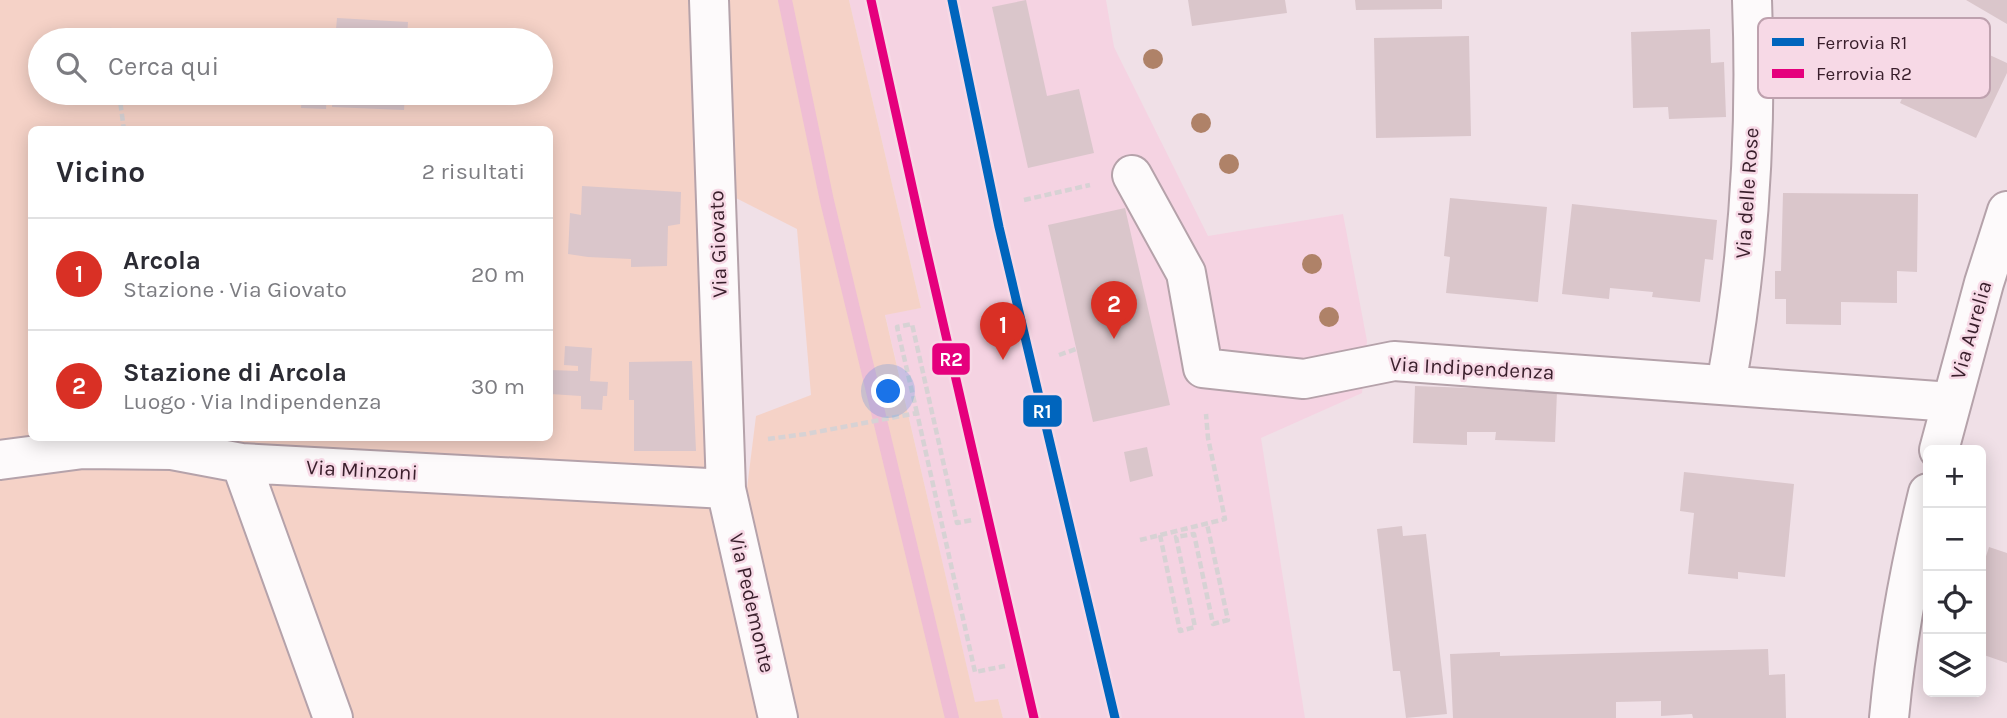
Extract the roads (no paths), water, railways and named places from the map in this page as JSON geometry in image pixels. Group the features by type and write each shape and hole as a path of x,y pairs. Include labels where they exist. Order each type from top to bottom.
{"street":[{"name":"Via Giovato","path":"709,0 726,489"},
{"name":"Via delle Rose","path":"1726,385 1737,322 1749,190 1754,43 1752,0"},
{"name":"Via Indipendenza","path":"1132,175 1186,274 1203,368 1304,379 1394,361 1951,402"},
{"name":"Via Aurelia","path":"1940,445 2007,211"},
{"name":"Via Minzoni","path":"0,460 83,449 172,450 241,463 726,489"},
{"path":"241,463 333,718"},
{"name":"Via Pedemonte","path":"726,489 778,718"},
{"path":"1889,718 1894,666 1925,508"}],"waterway":[{"path":"785,0 827,201 952,718"}],"rail line":[{"name":"R2","path":"871,0 1034,718"},
{"name":"R1","path":"952,0 999,227 1115,718"}],"place":[{"name":"Stazione di Arcola","path":"1114,339"},
{"name":"Arcola","path":"1003,360"}]}
